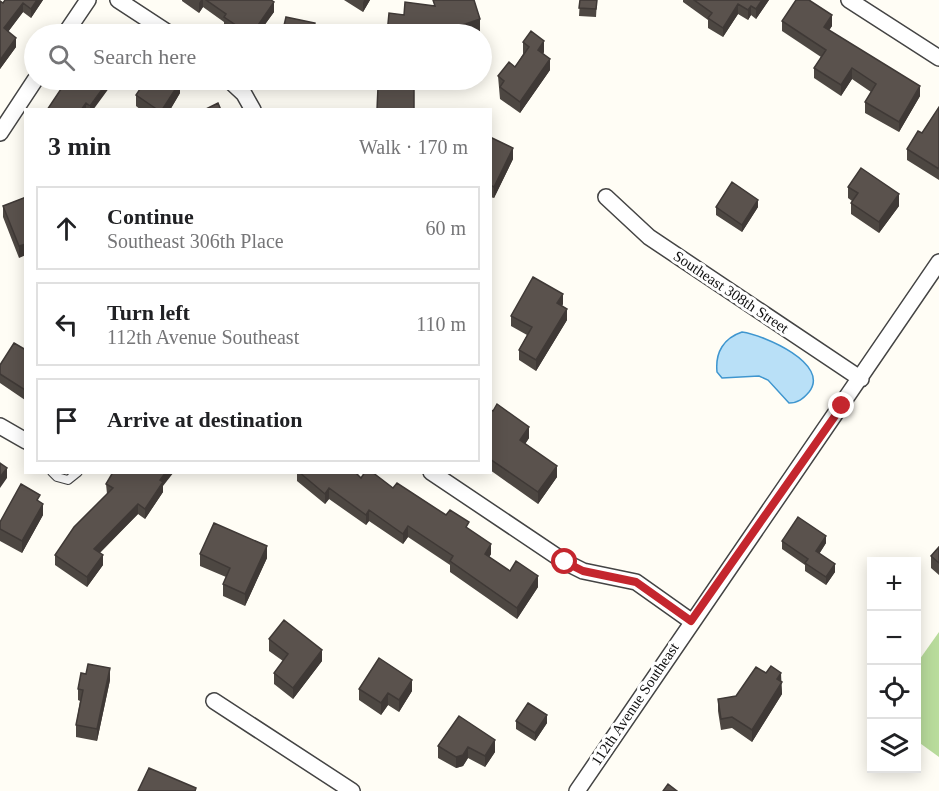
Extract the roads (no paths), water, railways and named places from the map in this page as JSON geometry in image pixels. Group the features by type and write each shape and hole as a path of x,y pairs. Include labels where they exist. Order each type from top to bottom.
{"street":[{"path":"72,24 88,0"},
{"path":"118,0 155,24"},
{"path":"849,0 939,58"},
{"path":"0,133 28,90"},
{"path":"240,90 252,108"},
{"name":"Southeast 308th Street","path":"606,197 649,237 861,379"},
{"name":"112th Avenue Southeast","path":"576,791 691,621 861,379 939,262"},
{"path":"0,426 24,440"},
{"path":"434,474 565,562 583,571 636,582 691,621"},
{"path":"214,701 352,791"}],"lane":[{"path":"54,474 62,480 74,477 76,474"}],"water":[{"path":"742,332 779,345 803,362 811,371 813,382 805,397 789,403 768,380 759,376 722,378 717,372 719,352 730,338"}]}
